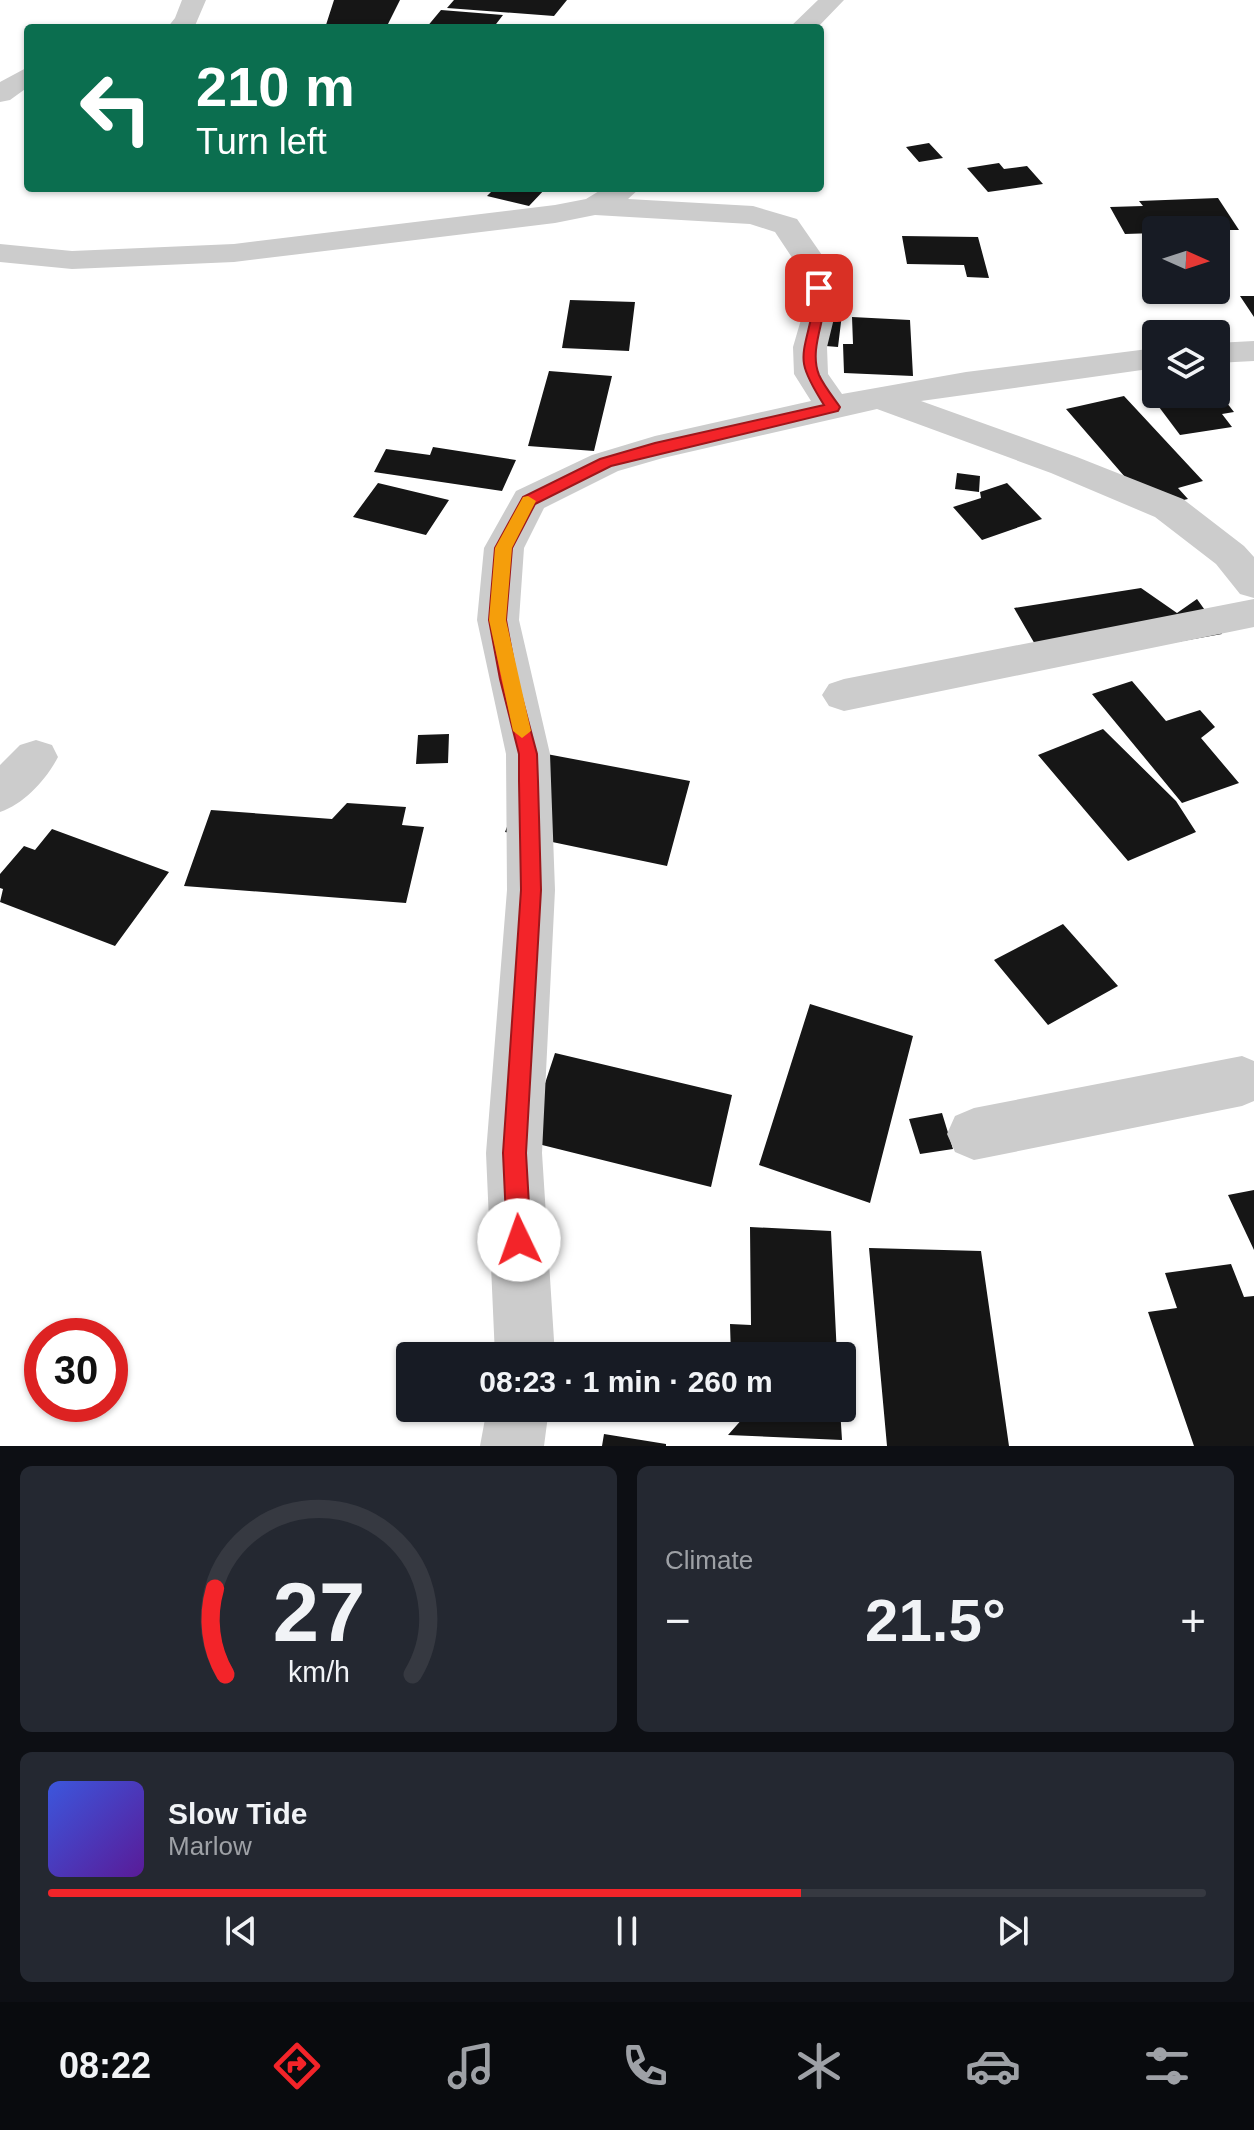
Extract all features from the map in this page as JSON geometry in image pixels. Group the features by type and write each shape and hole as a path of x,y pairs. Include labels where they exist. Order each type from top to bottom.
{"street":[{"path":"184,24 194,0"},
{"path":"806,24 832,0"},
{"path":"0,70 24,74"},
{"path":"0,94 24,78"},
{"path":"595,206 618,192"},
{"path":"0,253 72,260 234,253 555,214 595,206 753,215 786,226 817,271 821,306 810,347 811,374 832,407"},
{"path":"1230,352 1254,351"},
{"path":"524,1342 514,1153 531,890 528,754 508,679 498,620 504,548 529,500 605,463 655,448 832,407 966,382 1142,360"},
{"path":"880,399 1064,465 1169,508 1230,555 1254,584"},
{"path":"844,695 1254,613"},
{"path":"0,794 36,757"},
{"path":"974,1134 1250,1087"},
{"path":"512,1446 516,1422"}],"building":[{"path":"334,0 400,0 388,24 326,24"},
{"path":"454,0 567,0 554,16 447,8"},
{"path":"441,10 503,15 496,24 429,24"},
{"path":"929,143 943,158 919,162 906,147"},
{"path":"999,163 1004,169 1027,166 1043,184 988,192 967,168"},
{"path":"491,192 542,192 529,206 487,196"},
{"path":"1218,198 1230,216 1142,216 1142,233 1125,234 1110,207 1143,206 1139,201"},
{"path":"1230,216 1239,230 1230,230"},
{"path":"902,236 978,237 989,278 967,277 964,265 907,264"},
{"path":"1240,296 1254,296 1254,317"},
{"path":"570,300 635,302 629,351 562,348"},
{"path":"806,311 842,314 838,347 801,344"},
{"path":"852,317 910,320 913,376 844,373 843,344 853,344"},
{"path":"549,371 612,376 594,451 528,446"},
{"path":"1124,396 1203,481 1178,488 1188,499 1151,507 1066,409"},
{"path":"1230,407 1234,412 1222,414 1232,427 1180,435 1160,408"},
{"path":"433,447 516,460 502,491 374,472 386,449 430,455"},
{"path":"957,473 980,476 979,492 955,489"},
{"path":"378,483 449,500 426,535 353,517"},
{"path":"1007,483 1042,519 982,540 953,507 981,498 980,492"},
{"path":"1141,588 1177,613 1197,599 1222,634 1047,665 1014,608"},
{"path":"1132,681 1166,721 1200,710 1215,727 1201,738 1239,783 1182,803 1092,694"},
{"path":"1103,729 1176,801 1196,832 1128,861 1038,755"},
{"path":"449,734 448,763 416,764 418,735"},
{"path":"536,752 690,781 667,866 505,832"},
{"path":"347,803 406,807 402,825 424,827 406,903 184,886 211,810 332,819"},
{"path":"52,829 169,872 115,946 0,902 3,889 0,888 0,874 24,846 35,850"},
{"path":"1063,924 1118,986 1048,1025 994,960"},
{"path":"810,1004 913,1036 870,1203 759,1165"},
{"path":"555,1053 732,1095 711,1187 526,1141"},
{"path":"942,1113 953,1149 920,1154 909,1119"},
{"path":"1254,1190 1254,1250 1228,1195"},
{"path":"750,1227 831,1231 836,1342 731,1342 730,1324 751,1325"},
{"path":"869,1248 981,1251 1009,1446 887,1446"},
{"path":"1231,1264 1244,1297 1254,1296 1254,1446 1194,1446 1148,1312 1177,1308 1165,1273"},
{"path":"740,1422 841,1422 842,1440 728,1435"},
{"path":"604,1434 666,1444 666,1446 602,1446"}],"slow traffic":[{"path":"522,731 508,679 498,620 504,548 528,501"}],"route":[{"path":"519,1240 514,1153 531,890 529,781 528,754 508,679 498,620 504,548 529,500 605,463 655,448 832,407 811,374 810,347 821,306 819,288"}]}
